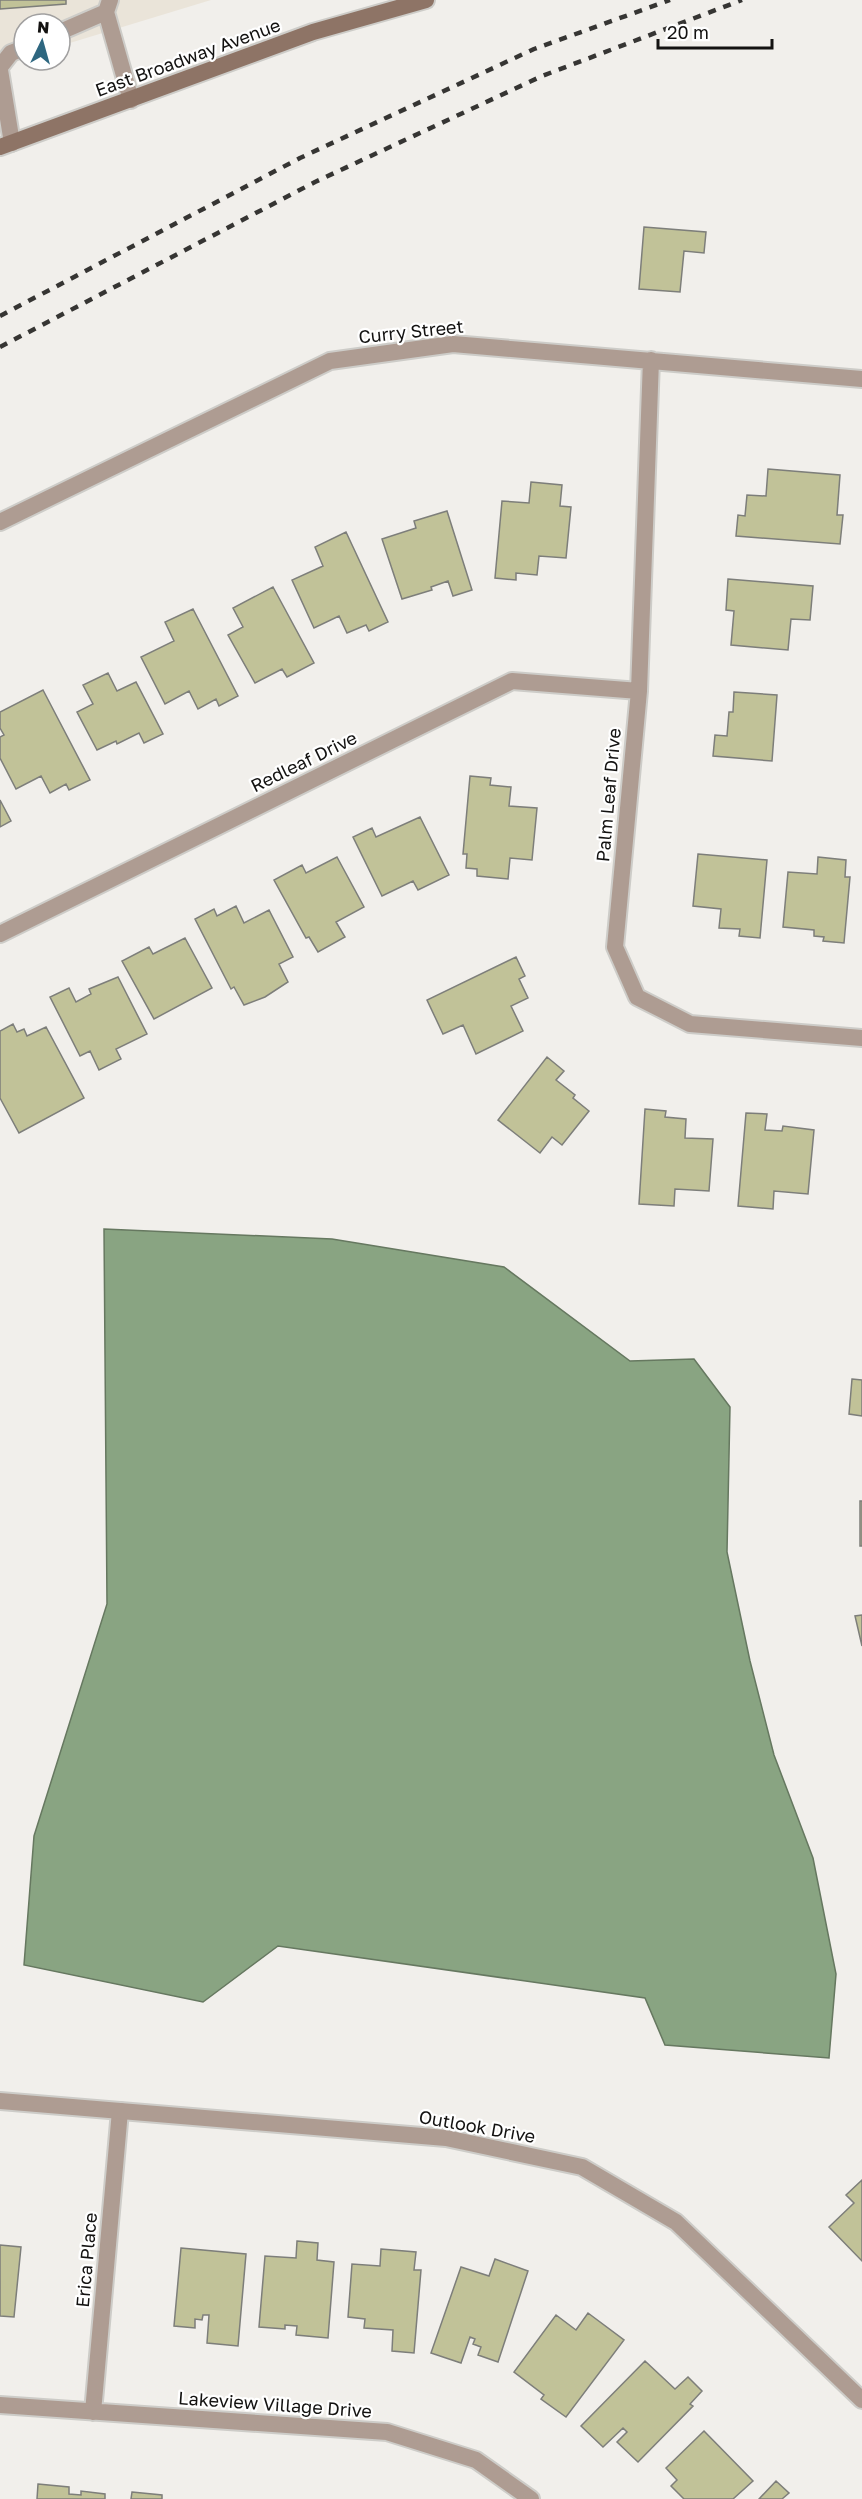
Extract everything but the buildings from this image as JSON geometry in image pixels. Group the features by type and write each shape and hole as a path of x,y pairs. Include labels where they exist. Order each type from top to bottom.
{"main road":[{"name":"East Broadway Avenue","path":"6,145 313,32 426,0"}],"street":[{"path":"72,26 108,6 131,100"},
{"path":"6,145 0,69 12,54"},
{"name":"Curry Street","path":"0,522 330,361 453,344 862,379"},
{"name":"Palm Leaf Drive","path":"651,360 639,691 615,948 637,998 690,1024 862,1038"},
{"name":"Redleaf Drive","path":"0,934 512,681 639,691"},
{"name":"Outlook Drive","path":"0,2101 446,2138 582,2167 676,2222 862,2400"},
{"name":"Erica Place","path":"93,2412 120,2111"},
{"name":"Lakeview Village Drive","path":"0,2405 387,2432 476,2460 531,2499"}],"shaded area":[{"path":"0,0 211,0 72,42 72,12 12,12 12,61 0,65"},
{"path":"104,1229 332,1239 504,1267 630,1361 694,1359 730,1407 727,1552 750,1661 774,1755 813,1858 836,1974 829,2058 665,2045 645,1998 278,1946 203,2002 24,1965 34,1836 107,1604"}],"railway":[{"path":"0,316 300,158 534,49 670,0"},
{"path":"0,347 315,182 542,76 742,0"}]}
